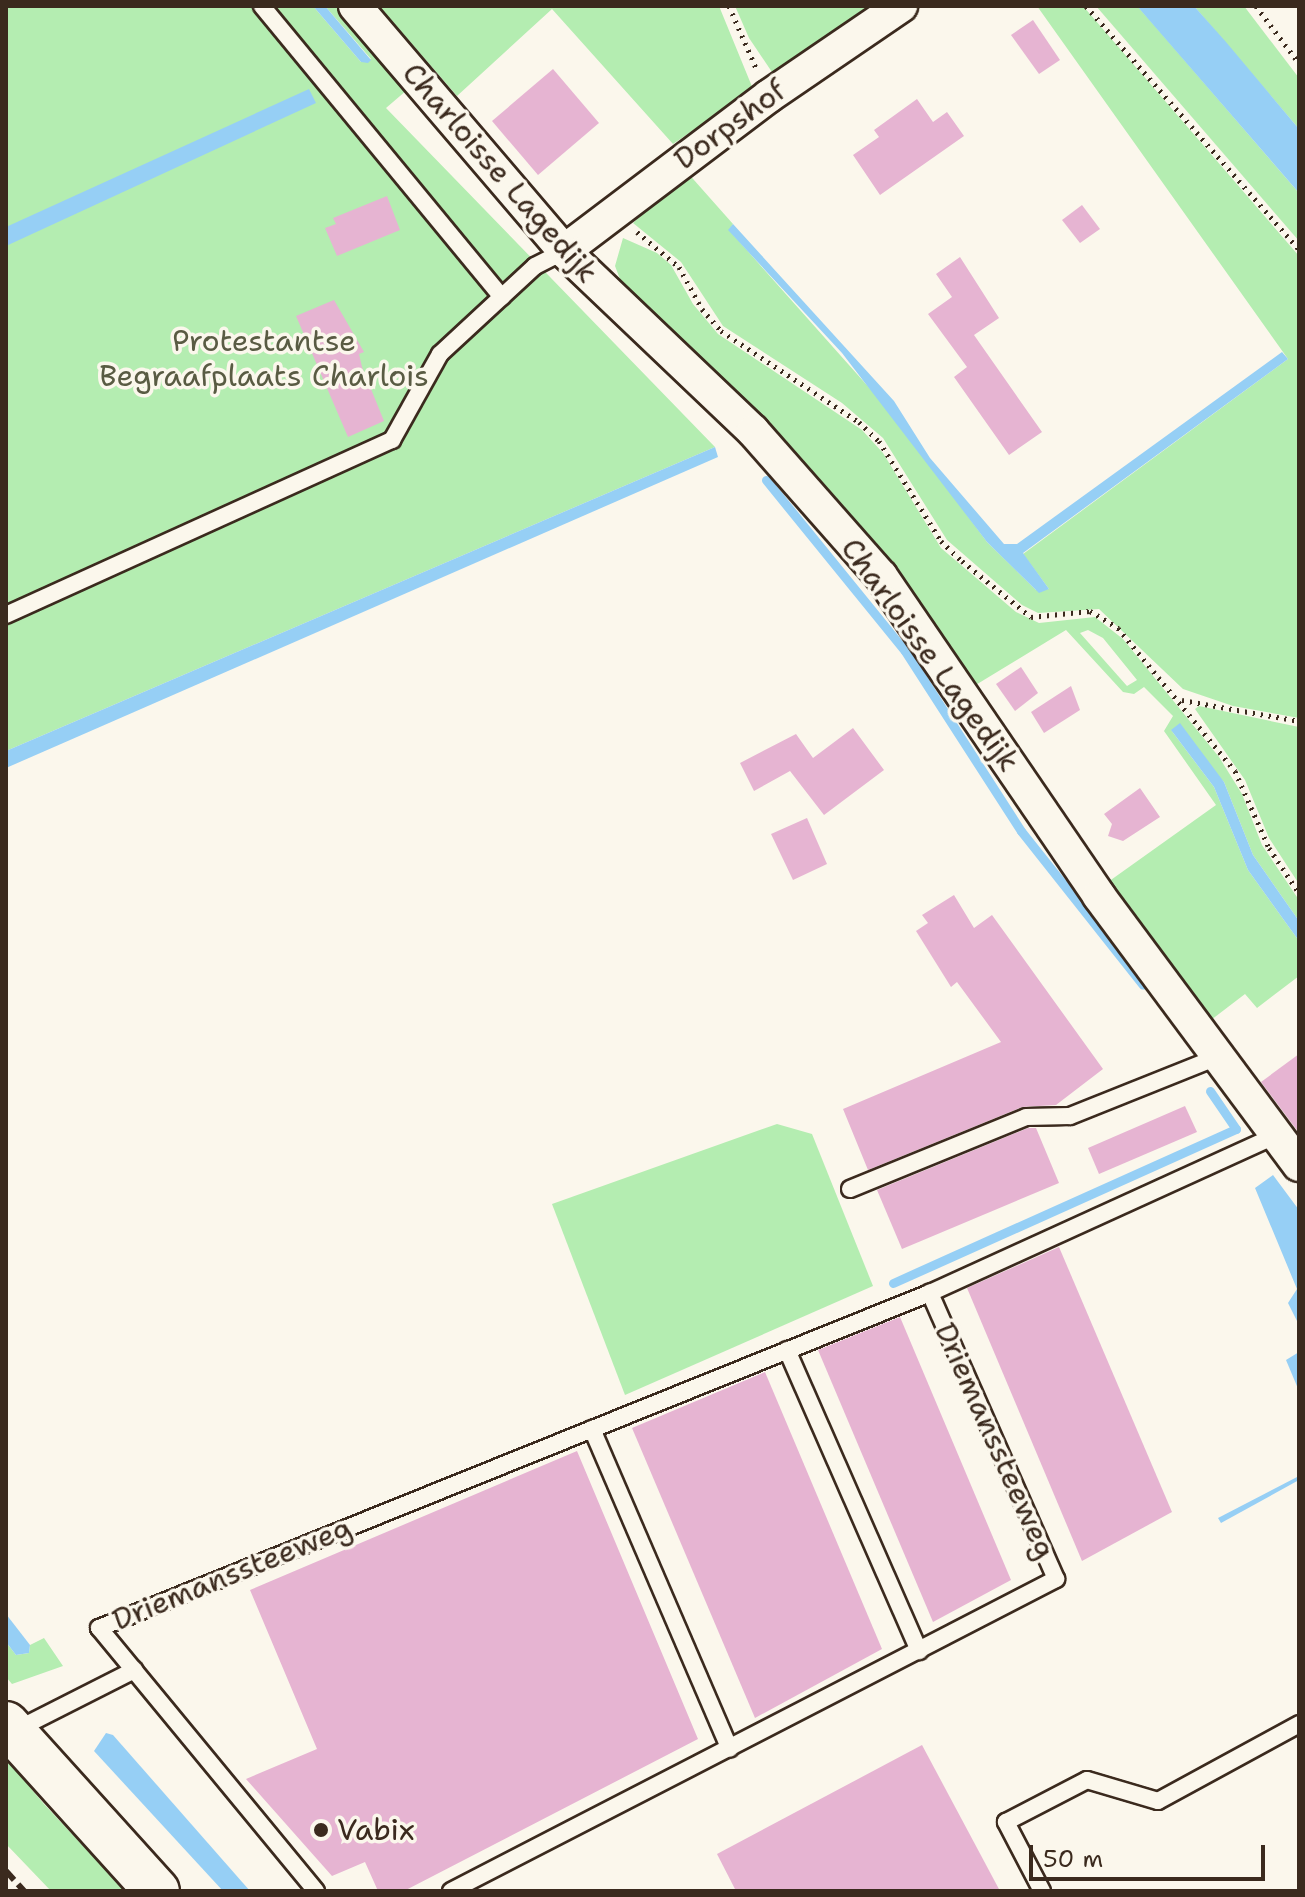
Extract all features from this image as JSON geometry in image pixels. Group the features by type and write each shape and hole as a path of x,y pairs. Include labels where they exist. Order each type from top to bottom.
{"main road":[{"path":"9,1728 157,1891"}],"street":[{"name":"Charloisse Lagedijk","path":"355,6 564,251 753,431 881,576 1099,896 1299,1165"},
{"name":"Dorpshof","path":"564,251 611,212 769,96 901,6"}],"lane":[{"path":"262,6 502,297"},
{"path":"6,615 392,440 440,354 535,266 564,251"},
{"path":"850,1189 1026,1117 1070,1116 1220,1056"},
{"name":"Driemanssteeweg","path":"316,1891 99,1628 930,1293 1277,1135"},
{"name":"Driemanssteeweg","path":"451,1891 1056,1579 930,1293"},
{"path":"787,1350 919,1651"},
{"path":"592,1429 730,1749"},
{"path":"9,1728 134,1670"},
{"path":"1042,1891 1006,1822 1087,1780 1158,1801 1299,1724"}],"path":[{"path":"729,6 769,96"},
{"path":"1086,6 1299,249"},
{"path":"1256,6 1299,63"},
{"path":"611,212 670,257 721,331 859,422 879,441 941,541 962,561 1031,617 1090,611 1103,615 1181,700 1235,771 1269,848 1299,893"},
{"path":"1181,700 1299,721"}],"green space":[{"name":"Protestantse Begraafplaats Charlois","path":"6,6 313,6 361,62 371,59 325,6 338,6 407,90 386,108 715,447 6,751"},
{"path":"379,6 719,6 753,89 673,144 552,9 457,96"},
{"path":"735,6 877,6 774,75 749,38"},
{"path":"1037,6 1083,6 1299,256 1299,718 1233,706 1183,689 1099,609 1038,613 1022,605 947,540 883,438 842,403 723,326 681,262 633,223 686,171 733,224 729,230 889,410 987,542 1036,590 1049,589 1023,554 1288,359"},
{"path":"1096,6 1137,6 1148,18 1299,193 1299,241"},
{"path":"1194,6 1244,6 1299,78 1299,129"},
{"path":"623,238 657,253 671,265 693,304 718,334 862,430 883,453 941,548 1016,612 1039,623 1095,617 1123,639 1219,757 1242,794 1262,845 1299,900 1299,921 1253,855 1224,782 1171,730 1214,787 1248,870 1299,941 1299,976 1257,1008 1245,994 1211,1020 1108,882 1216,805 1164,731 1173,716 1144,687 1134,694 1123,692 1066,630 974,686 623,287 615,266","holes":["1088,630 1103,638 1137,680 1127,686 1080,633"]},
{"path":"1199,706 1299,727 1299,884 1269,838 1245,780 1195,709"},
{"path":"777,1124 812,1134 873,1286 625,1395 552,1204"},
{"path":"44,1638 63,1666 12,1684 6,1677 6,1642 16,1655 29,1653 30,1645"},
{"path":"6,1759 125,1891 51,1891 6,1844"}],"water":[{"path":"313,6 325,6 371,60 361,62"},
{"path":"1137,6 1194,6 1226,42 1299,129 1299,193"},
{"path":"309,89 316,103 6,246 6,227"},
{"path":"733,224 894,401 930,458 1004,544 1017,544 1282,352 1288,359 1023,553 1049,589 1039,593 987,542 842,353 728,230"},
{"path":"715,447 718,457 6,768 6,751"},
{"path":"1180,723 1224,782 1253,855 1299,921 1299,941 1248,870 1214,787 1171,730"},
{"path":"1273,1175 1299,1210 1299,1325 1288,1303 1297,1289 1255,1188"},
{"path":"1299,1352 1299,1391 1286,1360"},
{"path":"1299,1476 1299,1480 1221,1523 1218,1518"},
{"path":"6,1614 30,1645 29,1653 16,1655 6,1642"},
{"path":"106,1733 113,1735 250,1891 223,1891 94,1751"}],"building":[{"path":"1033,20 1060,60 1039,74 1011,35"},
{"path":"553,69 599,123 538,175 492,121"},
{"path":"917,99 933,122 947,112 964,136 880,195 853,155 879,137 874,130"},
{"path":"387,196 400,230 337,256 325,228 336,224 333,218"},
{"path":"1082,205 1100,229 1080,243 1062,220"},
{"path":"960,257 999,318 974,335 1042,432 1009,455 954,377 967,367 928,314 952,297 936,274"},
{"path":"334,300 364,352 359,354 362,367 384,421 348,437 296,316"},
{"path":"1021,667 1038,693 1015,711 996,684"},
{"path":"1071,686 1080,710 1044,733 1031,712"},
{"path":"853,728 884,770 824,815 790,771 754,791 740,763 796,734 813,758"},
{"path":"1140,788 1160,817 1123,841 1108,836 1112,824 1104,814"},
{"path":"807,818 827,864 793,880 771,834"},
{"path":"954,895 974,928 992,915 1103,1069 1056,1105 1022,1107 868,1170 843,1109 1001,1042 957,982 951,987 916,931 928,923 922,915"},
{"path":"1299,1054 1299,1133 1261,1082"},
{"path":"1185,1106 1197,1132 1099,1174 1088,1148"},
{"path":"1028,1128 1036,1128 1059,1183 902,1249 877,1190"},
{"path":"1059,1247 1172,1512 1082,1561 967,1288"},
{"path":"900,1317 1011,1580 933,1622 818,1350"},
{"path":"765,1372 882,1649 755,1718 632,1428"},
{"path":"577,1451 698,1739 404,1891 378,1891 365,1862 332,1876 246,1779 317,1749 250,1590"},
{"path":"922,1745 1000,1891 736,1891 717,1854"}],"waterway":[{"path":"766,480 905,651 1021,831 1143,985"},
{"path":"893,1283 1236,1129 1210,1091"}],"railway":[{"path":"6,1871 24,1891"}],"place":[{"name":"Vabix","path":"321,1830"}]}
